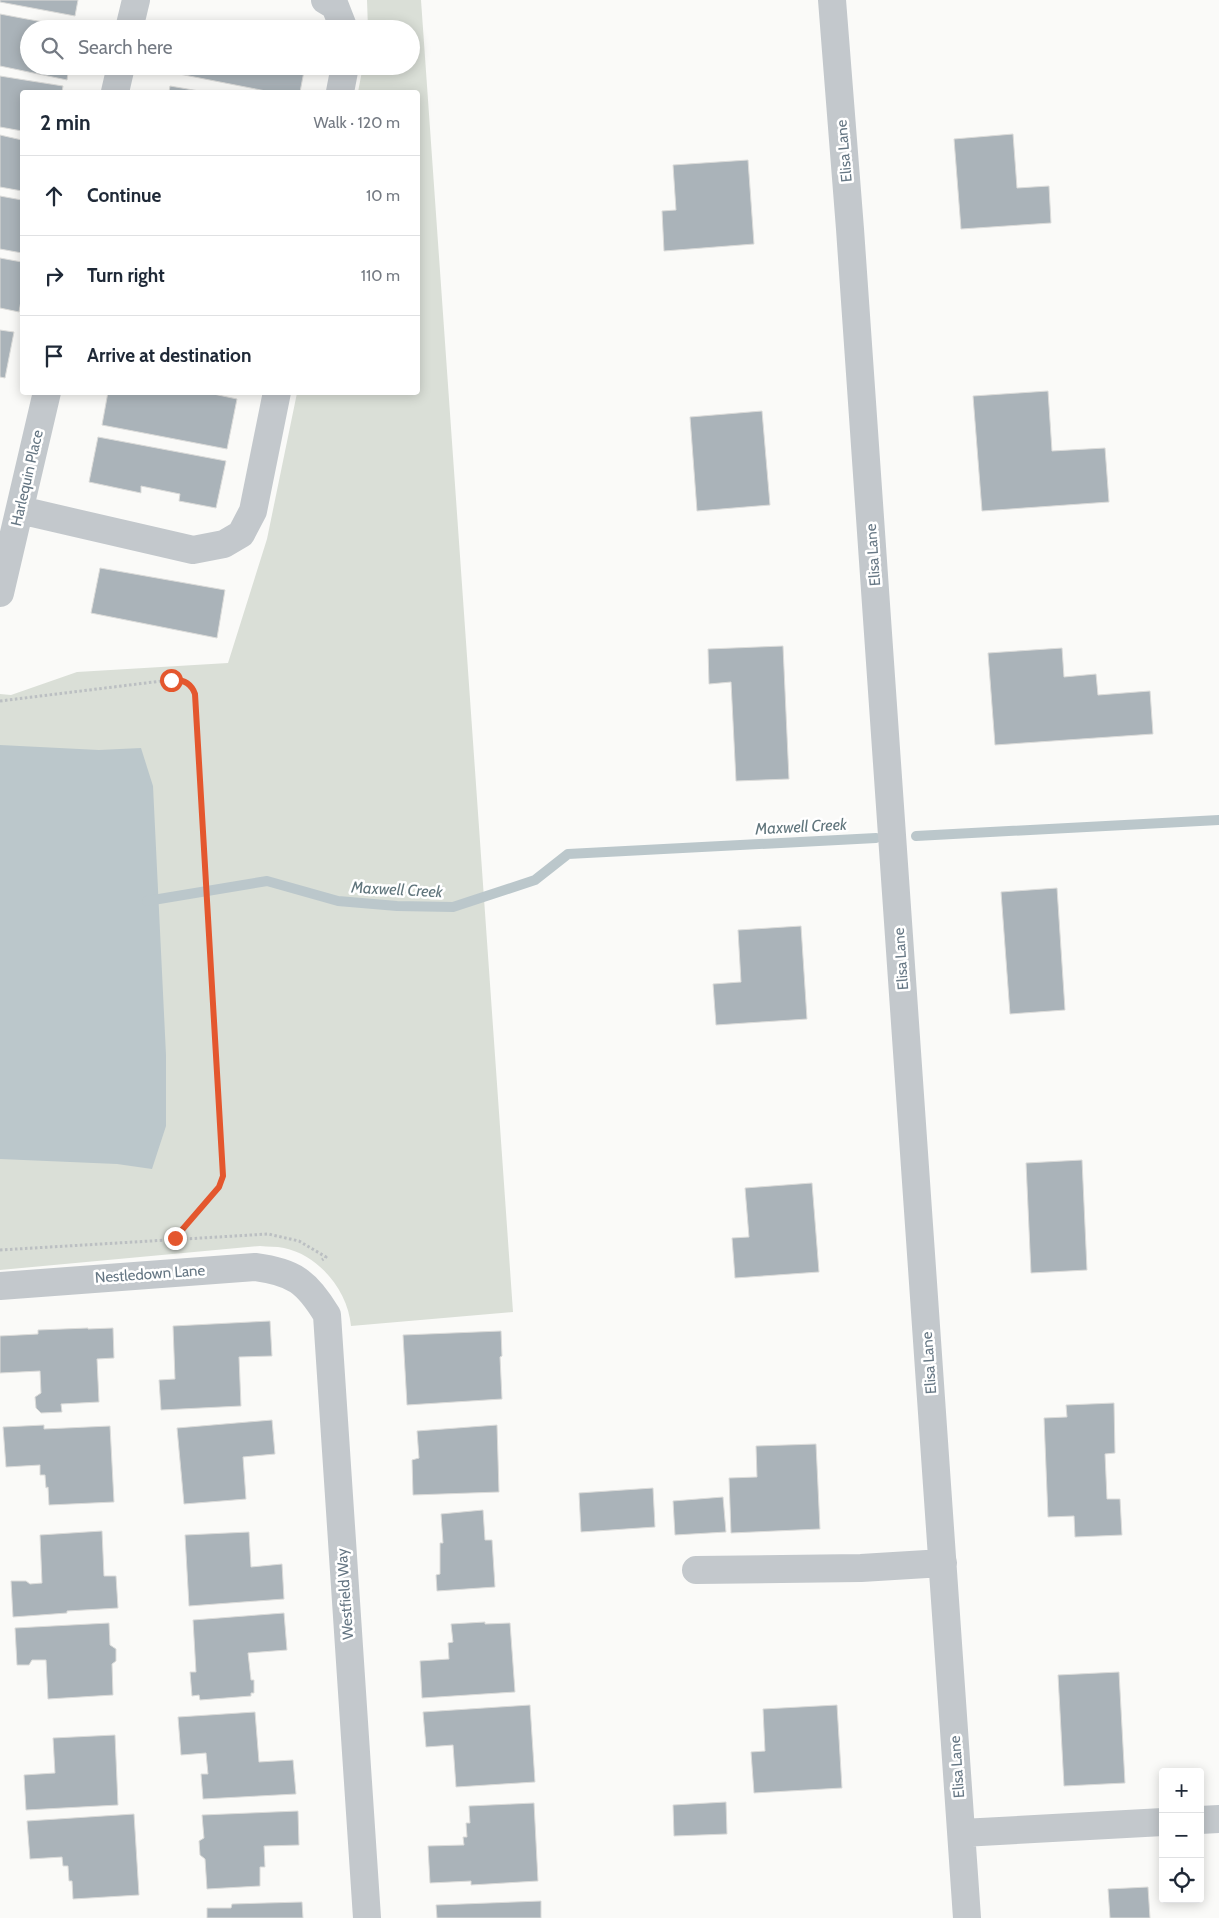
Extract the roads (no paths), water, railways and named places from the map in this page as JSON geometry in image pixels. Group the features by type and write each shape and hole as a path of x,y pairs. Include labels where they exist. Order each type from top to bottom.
{"street":[{"path":"131,20 136,0"},
{"path":"325,0 335,6 340,20"},
{"name":"Elisa Lane","path":"832,0 851,239 967,1918"},
{"path":"115,90 119,75"},
{"path":"340,90 343,75"},
{"name":"Harlequin Place","path":"0,593 46,395"},
{"path":"20,510 193,550 224,544 241,534 253,511 276,395"},
{"name":"Nestledown Lane","path":"0,1286 255,1267 278,1270 298,1280"},
{"name":"Westfield Way","path":"298,1280 315,1295 327,1315 367,1918"},
{"path":"696,1570 862,1568 943,1563"},
{"path":"1204,1820 1219,1819"},
{"path":"962,1833 1159,1822"}],"waterway":[{"name":"Maxwell Creek","path":"916,836 1219,820"},
{"name":"Maxwell Creek","path":"147,901 267,881 338,901 397,906 453,907 535,880 568,854 876,838"}]}
